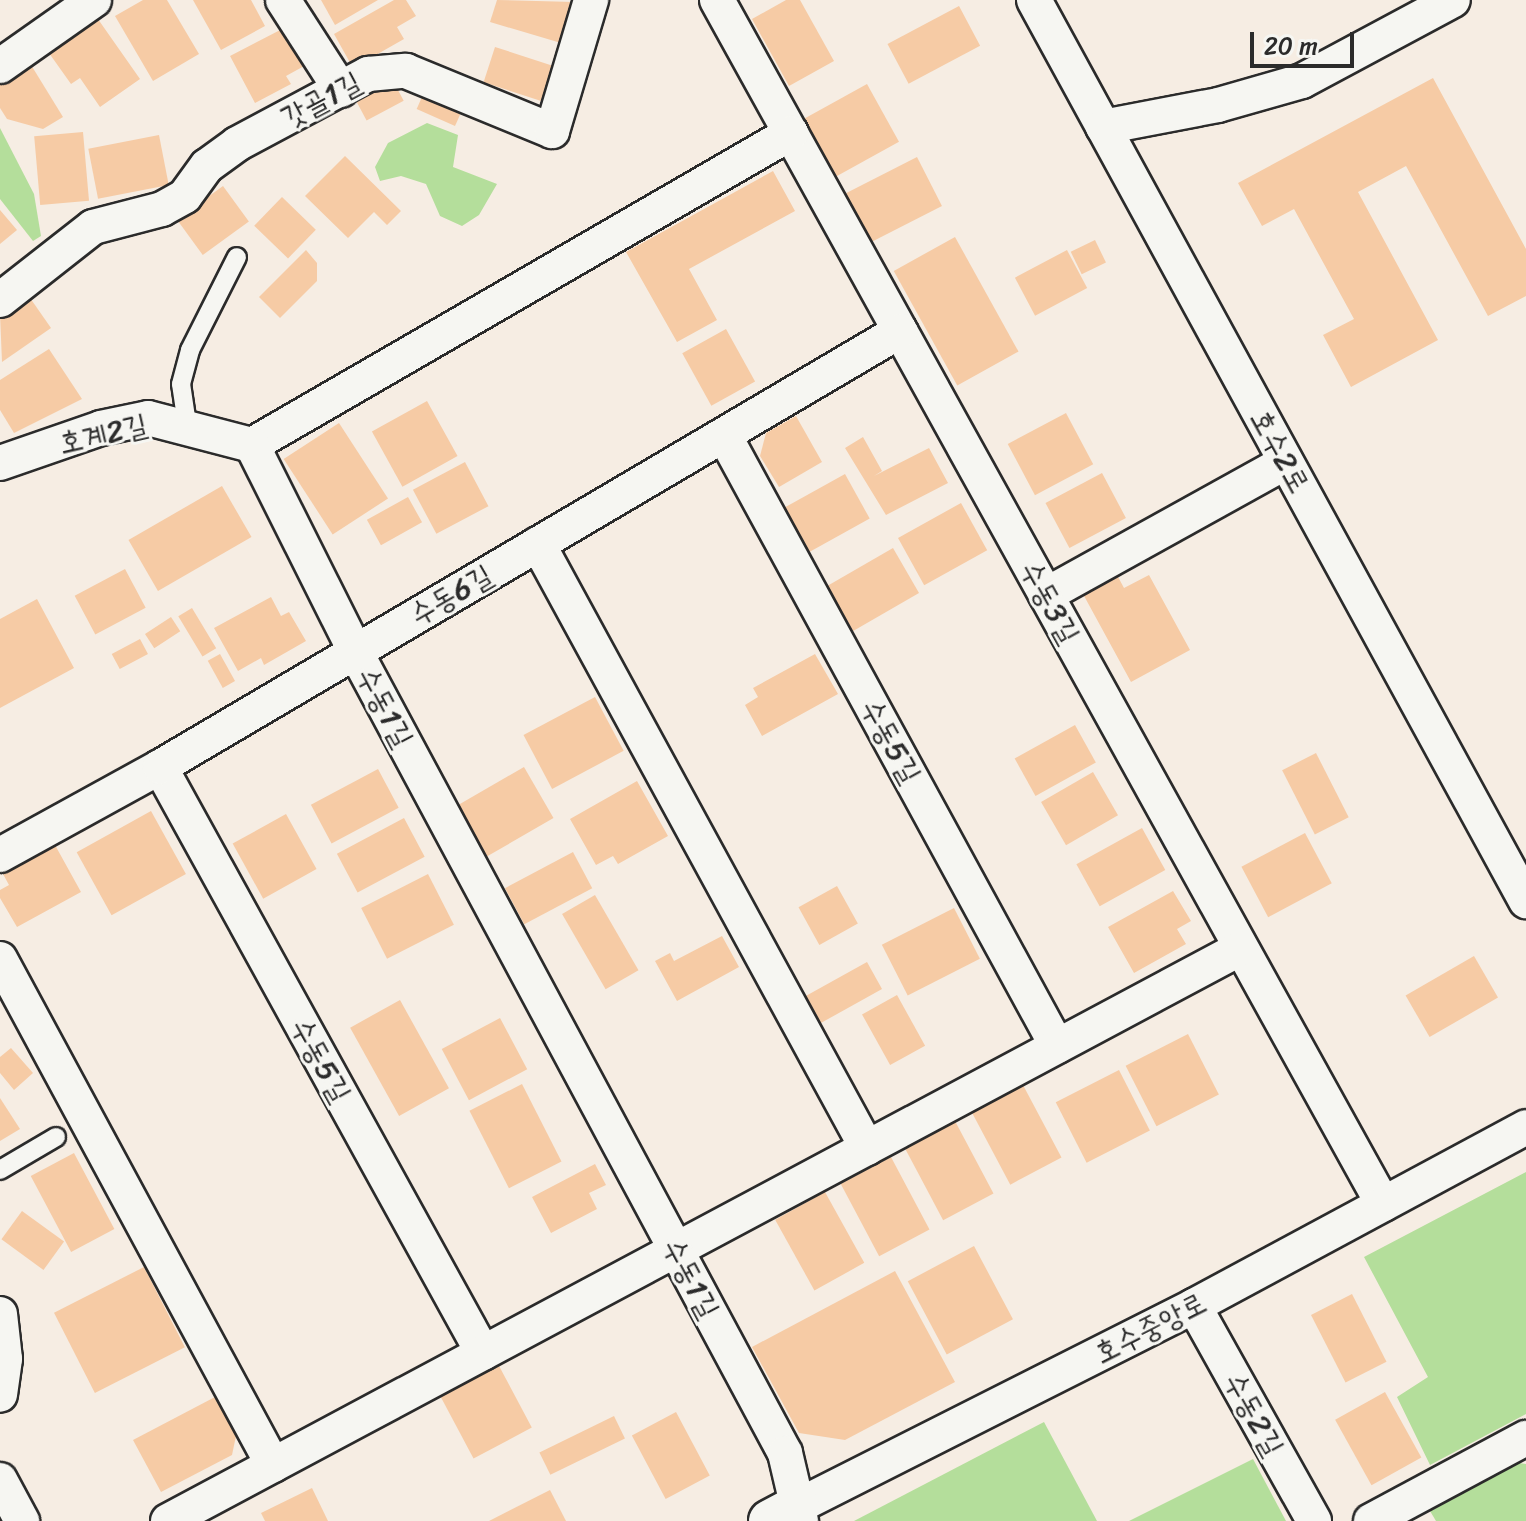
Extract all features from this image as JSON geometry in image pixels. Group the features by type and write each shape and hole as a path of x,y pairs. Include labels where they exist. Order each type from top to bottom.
{"street":[{"path":"0,66 94,0"},
{"path":"283,0 341,90"},
{"name":"갓골1길","path":"0,300 93,227 121,215 162,209 185,196 207,166 237,144 368,74 406,71 552,131 591,0"},
{"name":"수동3길","path":"717,0 1383,1204"},
{"name":"호수2로","path":"1034,0 1526,901"},
{"path":"1103,127 1218,105 1302,81 1453,0"},
{"path":"252,445 791,133"},
{"name":"수동6길","path":"0,855 160,767 900,331"},
{"name":"호계2길","path":"0,463 101,428 148,418 187,424 252,445"},
{"name":"수동5길","path":"724,435 1057,1046"},
{"name":"수동1길","path":"252,445 355,651 785,1453 790,1516"},
{"path":"1046,595 1286,462"},
{"path":"538,544 867,1148"},
{"name":"수동5길","path":"160,767 483,1353"},
{"path":"168,1521 1241,948"},
{"path":"0,959 273,1465"},
{"name":"호수중앙로","path":"790,1516 1194,1306 1526,1127"},
{"name":"수동2길","path":"1194,1306 1314,1521"},
{"path":"0,1314 5,1359 0,1395"},
{"path":"1371,1521 1526,1438"},
{"path":"0,1480 22,1521"}],"lane":[{"path":"187,424 181,384 190,350 237,257"},
{"path":"0,1170 56,1137"}],"green space":[{"path":"427,123 458,135 453,167 497,184 479,215 462,226 440,216 426,184 401,176 380,181 375,167 388,143"},
{"path":"0,128 34,194 41,236 33,241 0,199"},
{"path":"1526,1172 1526,1414 1430,1465 1397,1397 1428,1377 1364,1257"},
{"path":"1044,1422 1097,1521 854,1521"},
{"path":"1253,1459 1286,1521 1129,1521"},
{"path":"1519,1463 1526,1464 1526,1521 1436,1521 1430,1511"}],"building":[{"path":"143,0 167,0 199,54 153,81 115,16"},
{"path":"193,0 251,0 265,26 221,50"},
{"path":"321,0 378,0 335,25"},
{"path":"394,0 406,0 416,16 397,27 404,39 353,68 334,34"},
{"path":"497,0 574,2 561,43 490,22"},
{"path":"786,0 800,0 834,61 789,86 752,19"},
{"path":"959,6 980,46 909,84 887,44"},
{"path":"93,12 140,79 100,107 80,78 71,84 44,46"},
{"path":"286,27 306,65 286,76 291,84 255,103 230,56"},
{"path":"495,47 559,68 547,103 484,82"},
{"path":"28,60 63,117 43,129 7,119 0,108 0,78"},
{"path":"391,77 404,101 367,121 354,97"},
{"path":"1433,78 1526,249 1526,296 1488,316 1406,166 1358,192 1438,340 1351,387 1323,335 1354,319 1294,209 1262,226 1238,183"},
{"path":"867,84 899,142 833,178 801,120"},
{"path":"426,88 464,105 455,126 417,109"},
{"path":"83,132 89,201 40,205 34,136"},
{"path":"159,135 169,185 98,199 88,149"},
{"path":"345,156 401,211 387,225 374,212 348,238 305,196"},
{"path":"917,157 942,206 869,243 844,194"},
{"path":"773,171 795,211 689,269 717,320 677,342 626,252"},
{"path":"223,186 249,222 203,255 177,220"},
{"path":"282,197 316,230 288,258 254,226"},
{"path":"0,210 17,230 0,244"},
{"path":"955,237 1019,352 957,386 894,271"},
{"path":"1095,240 1106,262 1082,274 1071,252"},
{"path":"306,250 317,263 317,281 280,318 259,297"},
{"path":"1067,250 1087,288 1035,316 1015,278"},
{"path":"28,295 51,328 2,362 0,314"},
{"path":"726,329 755,381 711,406 682,353"},
{"path":"49,349 82,399 14,433 0,410 0,380"},
{"path":"427,401 458,456 402,487 372,432"},
{"path":"1066,413 1093,464 1035,495 1008,444"},
{"path":"796,416 822,462 779,487 760,456 766,433"},
{"path":"339,423 388,498 333,534 284,459"},
{"path":"863,437 882,471 874,476 929,448 948,483 886,515 845,448"},
{"path":"465,462 488,506 436,534 413,490"},
{"path":"1102,473 1126,518 1069,548 1045,503"},
{"path":"845,474 870,519 809,552 785,507"},
{"path":"222,486 252,537 158,591 128,540"},
{"path":"408,497 422,522 381,545 367,520"},
{"path":"961,503 987,550 924,585 898,538"},
{"path":"893,548 919,593 853,631 827,586"},
{"path":"125,569 146,608 95,635 75,596"},
{"path":"1117,575 1124,588 1149,575 1190,650 1131,682 1083,594"},
{"path":"271,597 281,616 289,612 306,641 264,665 261,658 238,671 214,628"},
{"path":"37,599 74,668 0,708 0,619"},
{"path":"192,608 216,648 202,657 178,616"},
{"path":"171,617 180,631 154,648 145,634"},
{"path":"140,639 148,654 120,669 112,654"},
{"path":"220,654 235,681 223,688 208,661"},
{"path":"815,654 838,694 762,736 745,705 758,697 753,688"},
{"path":"595,697 624,751 552,789 523,735"},
{"path":"1075,725 1096,763 1035,796 1015,758"},
{"path":"1316,753 1349,817 1315,834 1282,770"},
{"path":"524,767 554,818 485,858 456,806"},
{"path":"378,769 399,808 332,844 311,805"},
{"path":"1093,772 1118,815 1066,845 1041,802"},
{"path":"637,781 668,836 618,864 613,856 596,865 570,819"},
{"path":"151,811 186,874 112,915 77,852"},
{"path":"286,814 317,869 263,899 233,844"},
{"path":"404,818 425,857 358,893 337,854"},
{"path":"1142,828 1165,870 1100,906 1076,864"},
{"path":"1305,833 1332,883 1268,917 1241,867"},
{"path":"55,845 81,892 17,927 0,898 0,890 9,885 3,874"},
{"path":"573,852 592,888 524,924 505,888"},
{"path":"428,874 454,925 387,959 361,908"},
{"path":"837,886 858,924 819,945 799,907"},
{"path":"1173,891 1191,921 1177,929 1186,944 1134,973 1108,927"},
{"path":"595,895 638,970 606,989 562,914"},
{"path":"954,908 980,959 908,996 882,945"},
{"path":"722,936 739,967 677,1001 655,961 670,953 674,961"},
{"path":"1474,956 1498,998 1430,1037 1406,996"},
{"path":"867,962 882,989 821,1023 806,996"},
{"path":"897,995 925,1046 890,1065 862,1014"},
{"path":"400,1000 449,1088 399,1116 350,1028"},
{"path":"500,1018 527,1069 469,1100 442,1049"},
{"path":"1188,1034 1219,1095 1157,1126 1126,1066"},
{"path":"11,1048 33,1073 14,1090 0,1073 0,1057"},
{"path":"1119,1070 1150,1131 1087,1163 1056,1102"},
{"path":"522,1084 561,1162 509,1188 469,1111"},
{"path":"1023,1085 1061,1157 1010,1185 972,1112"},
{"path":"0,1098 20,1129 0,1141"},
{"path":"955,1121 993,1193 943,1220 905,1148"},
{"path":"74,1153 114,1229 71,1252 31,1176"},
{"path":"891,1157 929,1229 879,1256 841,1184"},
{"path":"595,1164 606,1185 589,1193 597,1209 551,1233 532,1197"},
{"path":"825,1192 864,1263 814,1290 775,1220"},
{"path":"22,1211 64,1242 43,1270 1,1239"},
{"path":"974,1246 1013,1319 947,1354 908,1281"},
{"path":"144,1267 185,1347 95,1393 54,1313"},
{"path":"895,1271 955,1382 845,1440 799,1433 752,1347"},
{"path":"1352,1294 1387,1362 1346,1383 1311,1315"},
{"path":"498,1364 532,1428 474,1459 440,1395"},
{"path":"1385,1392 1421,1458 1372,1485 1335,1420"},
{"path":"215,1397 236,1436 232,1455 161,1492 133,1440"},
{"path":"676,1412 710,1476 666,1499 632,1435"},
{"path":"614,1416 625,1438 550,1475 539,1452"},
{"path":"312,1488 328,1521 265,1521 261,1513"},
{"path":"550,1490 566,1521 489,1521"}]}
